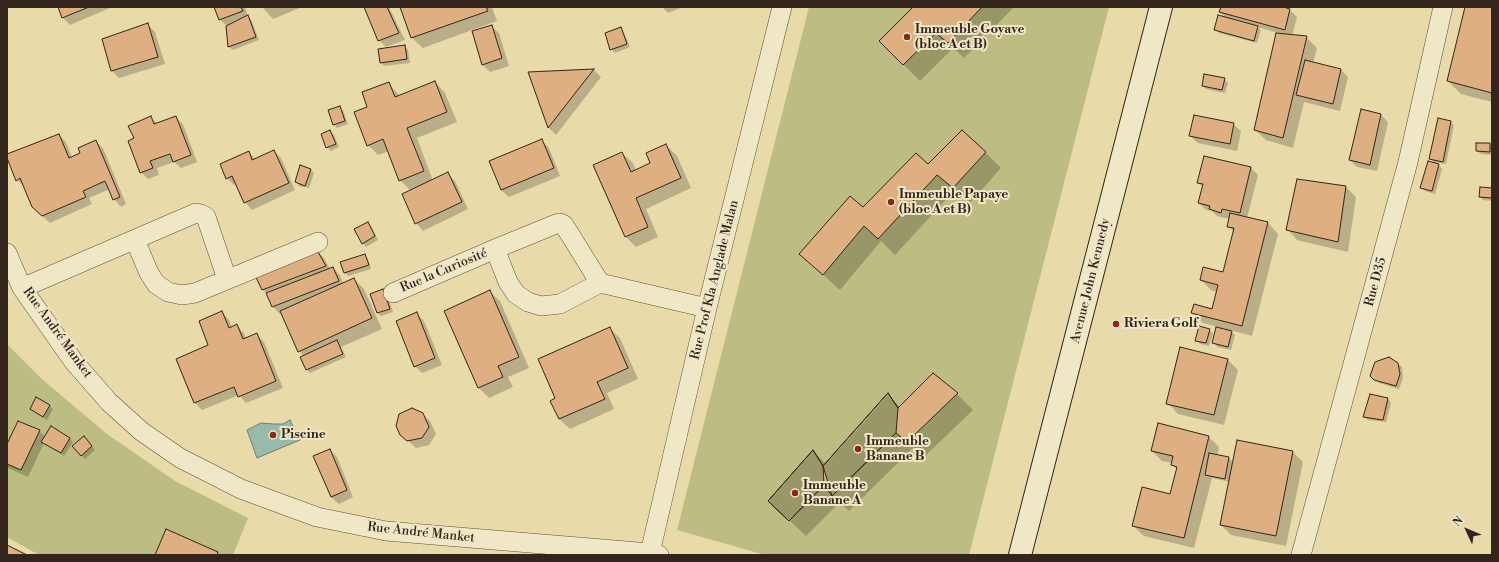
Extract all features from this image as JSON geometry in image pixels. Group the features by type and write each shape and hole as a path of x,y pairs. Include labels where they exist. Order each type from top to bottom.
{"main road":[{"name":"Avenue John Kennedy","path":"1020,555 1161,7"}],"street":[{"name":"Rue Prof Kla Anglade Malan","path":"655,554 707,308 782,7"},
{"name":"Rue D35","path":"1301,555 1408,162 1443,7"},
{"path":"22,288 196,213 206,217 228,279"},
{"name":"Rue la Curiosité","path":"393,293 494,249 560,223 564,225 600,283 560,304 541,306 528,302 516,294 508,282 494,249"},
{"path":"135,240 149,273 156,284 168,292 182,295 195,293 318,242"},
{"name":"Rue André Manket","path":"7,253 22,288 74,362 109,402 141,431 180,458 241,489 317,517 386,531 655,554"},
{"path":"600,283 707,308"}],"green space":[{"path":"809,7 1109,7 969,555 765,555 677,530"},
{"path":"7,344 43,380 107,434 175,481 248,518 233,555 39,555 7,537"}],"shaded area":[{"name":"Piscine","path":"290,420 300,440 257,458 247,430 261,423 283,424"}],"building":[{"path":"58,7 89,7 62,18"},
{"path":"214,7 241,7 243,11 219,20"},
{"path":"364,7 387,7 399,33 378,41"},
{"path":"400,7 486,7 488,11 411,38"},
{"name":"Immeuble Goyave (bloc A et B)","path":"913,7 982,7 948,43 936,33 903,65 879,41"},
{"path":"1221,7 1283,7 1290,9 1285,30 1219,12"},
{"path":"1465,7 1492,7 1492,93 1447,81"},
{"path":"248,15 256,37 228,47 226,26"},
{"path":"1218,15 1258,26 1254,41 1214,30"},
{"path":"148,23 158,57 111,71 102,39"},
{"path":"492,25 502,58 482,65 472,31"},
{"path":"621,27 627,44 610,50 605,33"},
{"path":"1276,33 1307,36 1283,138 1254,130"},
{"path":"405,45 407,59 380,63 378,49"},
{"path":"1305,60 1341,69 1333,104 1296,95"},
{"path":"594,69 548,128 528,72"},
{"path":"1204,74 1225,78 1222,90 1202,86"},
{"path":"435,81 447,112 407,128 424,171 399,181 383,139 367,146 354,112 367,107 362,92 389,82 395,97"},
{"path":"340,106 345,121 333,125 328,110"},
{"path":"1361,109 1381,114 1370,165 1349,160"},
{"path":"1194,115 1234,123 1230,144 1189,136"},
{"path":"151,116 154,124 176,116 191,155 173,162 170,154 150,161 153,168 140,173 128,141 134,138 128,126"},
{"path":"1438,118 1451,121 1443,162 1429,159"},
{"path":"330,130 336,144 326,148 321,134"},
{"name":"Immeuble Papaye (bloc A et B)","path":"962,130 986,152 953,188 937,175 878,239 864,226 823,275 799,254 850,196 863,207 916,153 928,164"},
{"path":"59,134 69,158 80,153 78,148 96,140 120,197 113,200 105,181 83,191 86,197 42,216 32,207 20,178 16,181 7,158 7,154"},
{"path":"542,139 554,168 501,190 489,161"},
{"path":"1476,143 1490,143 1490,152 1476,151"},
{"path":"666,144 681,178 636,198 648,227 625,237 593,165 622,152 631,172 650,163 646,153"},
{"path":"274,150 289,183 244,203 232,176 226,179 220,164 249,151 252,160"},
{"path":"1204,156 1251,167 1240,213 1222,209 1221,213 1209,209 1210,206 1198,203 1203,184 1197,183"},
{"path":"1428,161 1439,164 1432,191 1420,188"},
{"path":"300,165 311,169 305,186 295,182"},
{"path":"448,172 462,202 415,224 402,194"},
{"path":"1297,179 1346,186 1338,242 1286,230"},
{"path":"1480,187 1492,188 1492,198 1479,197"},
{"path":"1230,213 1268,222 1242,326 1191,313 1194,304 1212,309 1218,285 1200,280 1203,267 1223,272 1234,228 1227,227"},
{"path":"368,222 375,236 362,244 354,229"},
{"path":"317,250 326,266 262,290 254,273"},
{"path":"365,254 369,265 344,273 340,262"},
{"path":"333,267 339,281 272,307 266,293"},
{"path":"354,278 372,318 298,352 280,311"},
{"path":"383,289 390,309 377,313 370,294"},
{"path":"490,290 519,357 498,366 503,377 478,388 444,311"},
{"path":"222,311 229,328 237,324 243,339 257,333 276,381 238,397 234,387 194,403 176,359 208,345 199,321"},
{"path":"417,312 435,358 414,367 396,321"},
{"path":"1199,326 1210,329 1206,343 1195,341"},
{"path":"610,327 628,368 597,382 605,399 559,419 550,401 555,398 538,359"},
{"path":"1216,327 1232,331 1228,347 1212,343"},
{"path":"337,340 343,354 306,370 300,357"},
{"path":"1180,347 1228,359 1214,415 1166,404"},
{"path":"1389,357 1398,363 1400,374 1396,386 1374,380 1370,376 1375,362"},
{"path":"933,373 958,393 907,442 896,433 832,496 824,485 789,521 768,501 813,450 823,466 888,393 898,408"},
{"name":"Immeuble Banane B","path":"888,393 898,408 896,433 832,496 823,466"},
{"path":"1370,394 1388,398 1383,420 1363,417"},
{"path":"36,397 50,405 43,417 30,409"},
{"path":"412,408 423,413 429,427 422,438 407,441 400,435 396,426 399,414"},
{"path":"18,421 40,430 21,470 7,464 7,444"},
{"path":"1158,423 1209,436 1184,538 1132,526 1142,487 1170,494 1177,467 1171,465 1173,456 1151,451"},
{"path":"51,426 70,438 61,453 41,442"},
{"path":"84,436 92,446 81,456 72,446"},
{"path":"1237,440 1293,451 1276,536 1220,525"},
{"path":"330,449 347,490 331,497 313,456"},
{"name":"Immeuble Banane A","path":"813,450 823,466 824,485 789,521 768,501"},
{"path":"1209,453 1229,457 1225,479 1205,475"},
{"path":"166,529 218,552 217,555 155,555"},
{"path":"7,545 27,555 7,555"}],"place":[{"name":"Immeuble Goyave (bloc A et B)","path":"907,37"},
{"name":"Immeuble Papaye (bloc A et B)","path":"891,202"},
{"name":"Riviera Golf","path":"1116,324"},
{"name":"Piscine","path":"273,435"},
{"name":"Immeuble Banane B","path":"858,449"},
{"name":"Immeuble Banane A","path":"795,493"}]}
